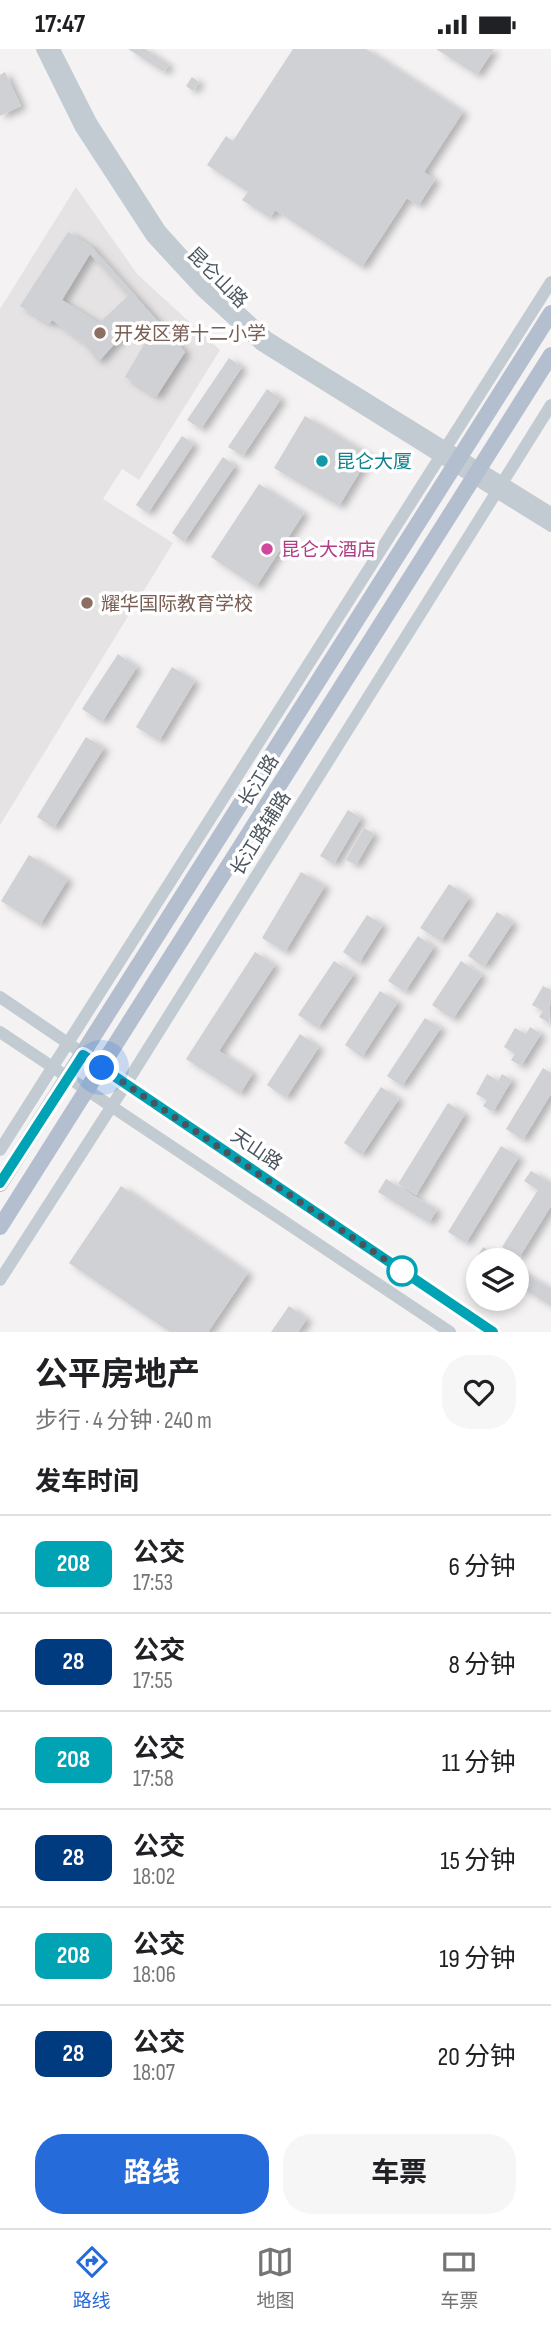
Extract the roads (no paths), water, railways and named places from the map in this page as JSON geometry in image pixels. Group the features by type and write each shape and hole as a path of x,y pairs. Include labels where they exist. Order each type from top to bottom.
{"main road":[{"name":"长江路","path":"0,1184 83,1055 449,456 551,313"},
{"name":"长江路","path":"0,1227 551,355"}],"street":[{"name":"昆仑山路","path":"42,49 81,128 152,237 201,290 261,345 449,456"},
{"name":"昆仑山路","path":"54,49 90,122 160,230 206,281 267,337 499,488 551,526"},
{"path":"0,1150 449,456 551,282"},
{"name":"长江路辅路","path":"0,1280 126,1084 551,405"},
{"name":"昆仑山路","path":"499,488 551,513"},
{"name":"天山路","path":"0,997 493,1332"},
{"path":"0,1032 450,1332"}],"place":[{"name":"开发区第十二小学","path":"100,333"},
{"name":"昆仑大厦","path":"322,461"},
{"name":"昆仑大酒店","path":"267,549"},
{"name":"耀华国际教育学校","path":"87,603"}]}
